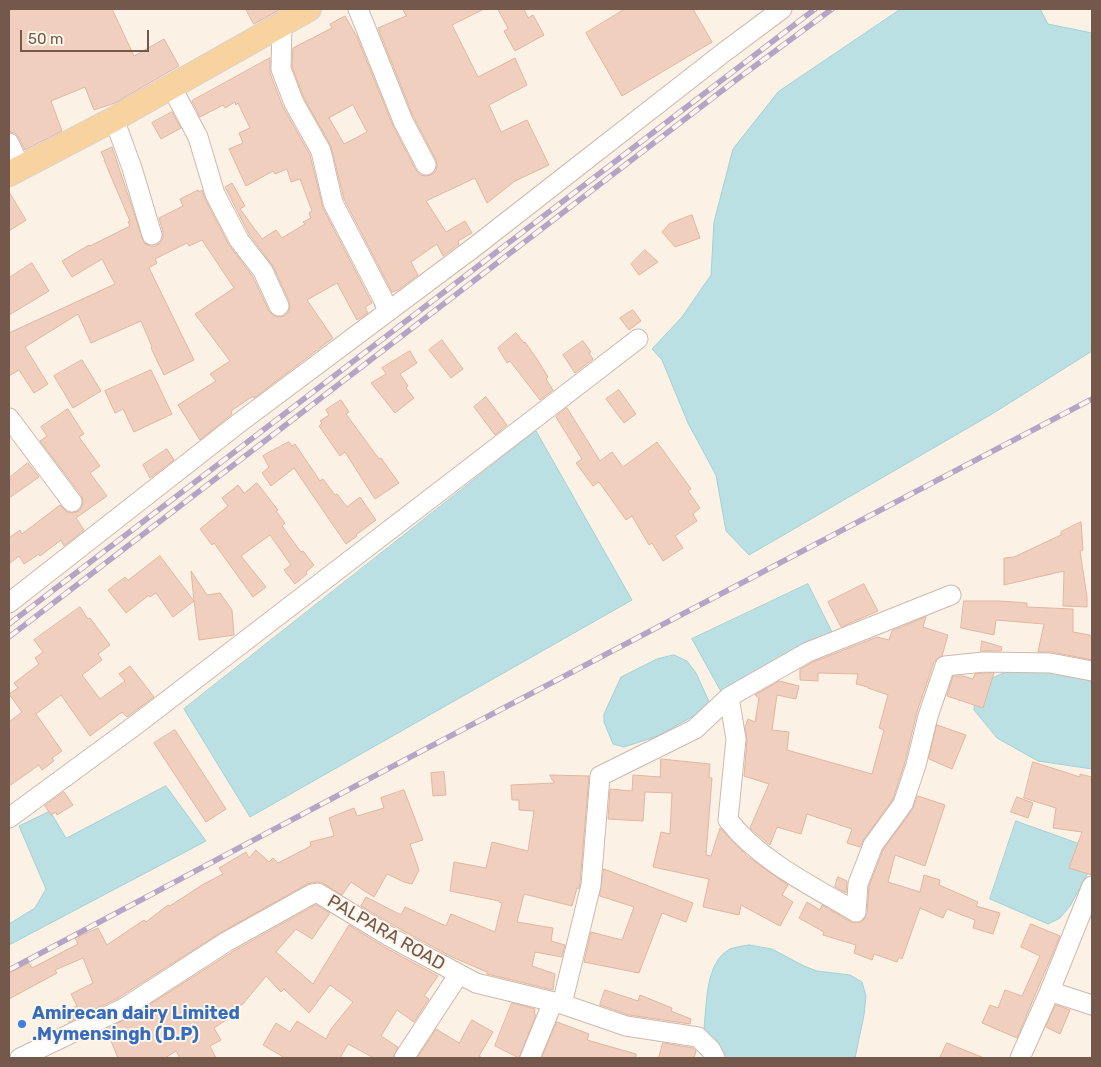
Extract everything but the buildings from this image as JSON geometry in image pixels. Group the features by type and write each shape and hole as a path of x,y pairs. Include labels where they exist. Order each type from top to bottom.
{"main road":[{"path":"15,171 114,118 296,14"}],"street":[{"path":"358,9 402,120 426,165"},
{"path":"9,602 239,423 477,245 782,9"},
{"path":"296,14 281,69 294,103 320,151 333,203 388,311"},
{"path":"171,86 198,137 215,194 239,240 263,271 279,306"},
{"path":"114,118 132,168 152,235"},
{"path":"9,142 15,171"},
{"path":"9,818 137,724 638,339"},
{"path":"9,418 72,502"},
{"path":"530,1058 557,1003 591,885 600,776 695,729 729,697 808,652 951,595"},
{"path":"729,697 736,739 728,820 739,834 760,851 793,874 856,912 858,884 874,845 903,804 916,764 928,716 945,666 984,662 1050,663 1092,671"},
{"path":"1020,1058 1049,993 1092,886"},
{"name":"PALPARA ROAD","path":"20,1058 124,1008 226,942 312,894 318,893 392,938 476,983 557,1003 626,1026 698,1037 711,1050 715,1058"},
{"path":"404,1058 459,974"},
{"path":"1049,993 1092,1005"}],"water":[{"path":"901,9 1040,9 1048,24 1092,33 1092,351 992,414 749,555 726,531 716,475 688,423 662,360 652,349 682,317 711,275 714,222 733,149 778,92"},
{"path":"536,431 632,600 250,817 184,709"},
{"path":"808,584 834,636 724,697 692,639"},
{"path":"674,655 687,661 696,673 711,706 658,736 624,747 613,744 604,722 604,714 621,677 657,659"},
{"path":"1013,670 1067,673 1092,682 1092,769 1038,761 997,738 974,710 975,693 994,677"},
{"path":"166,786 206,841 9,945 9,924 35,908 46,889 19,826 50,811 66,838"},
{"path":"1016,821 1091,848 1090,869 1070,906 1060,918 1048,924 990,899"},
{"path":"749,945 772,949 817,971 850,975 862,982 866,996 855,1058 721,1058 705,1034 704,1028 709,984 716,963 722,955 730,949"}],"railway":[{"path":"9,624 815,9"},
{"path":"9,637 736,80 832,9"},
{"path":"9,970 1092,399"}],"place":[{"name":"Amirecan dairy Limited .Mymensingh (D.P)","path":"22,1024"}]}
